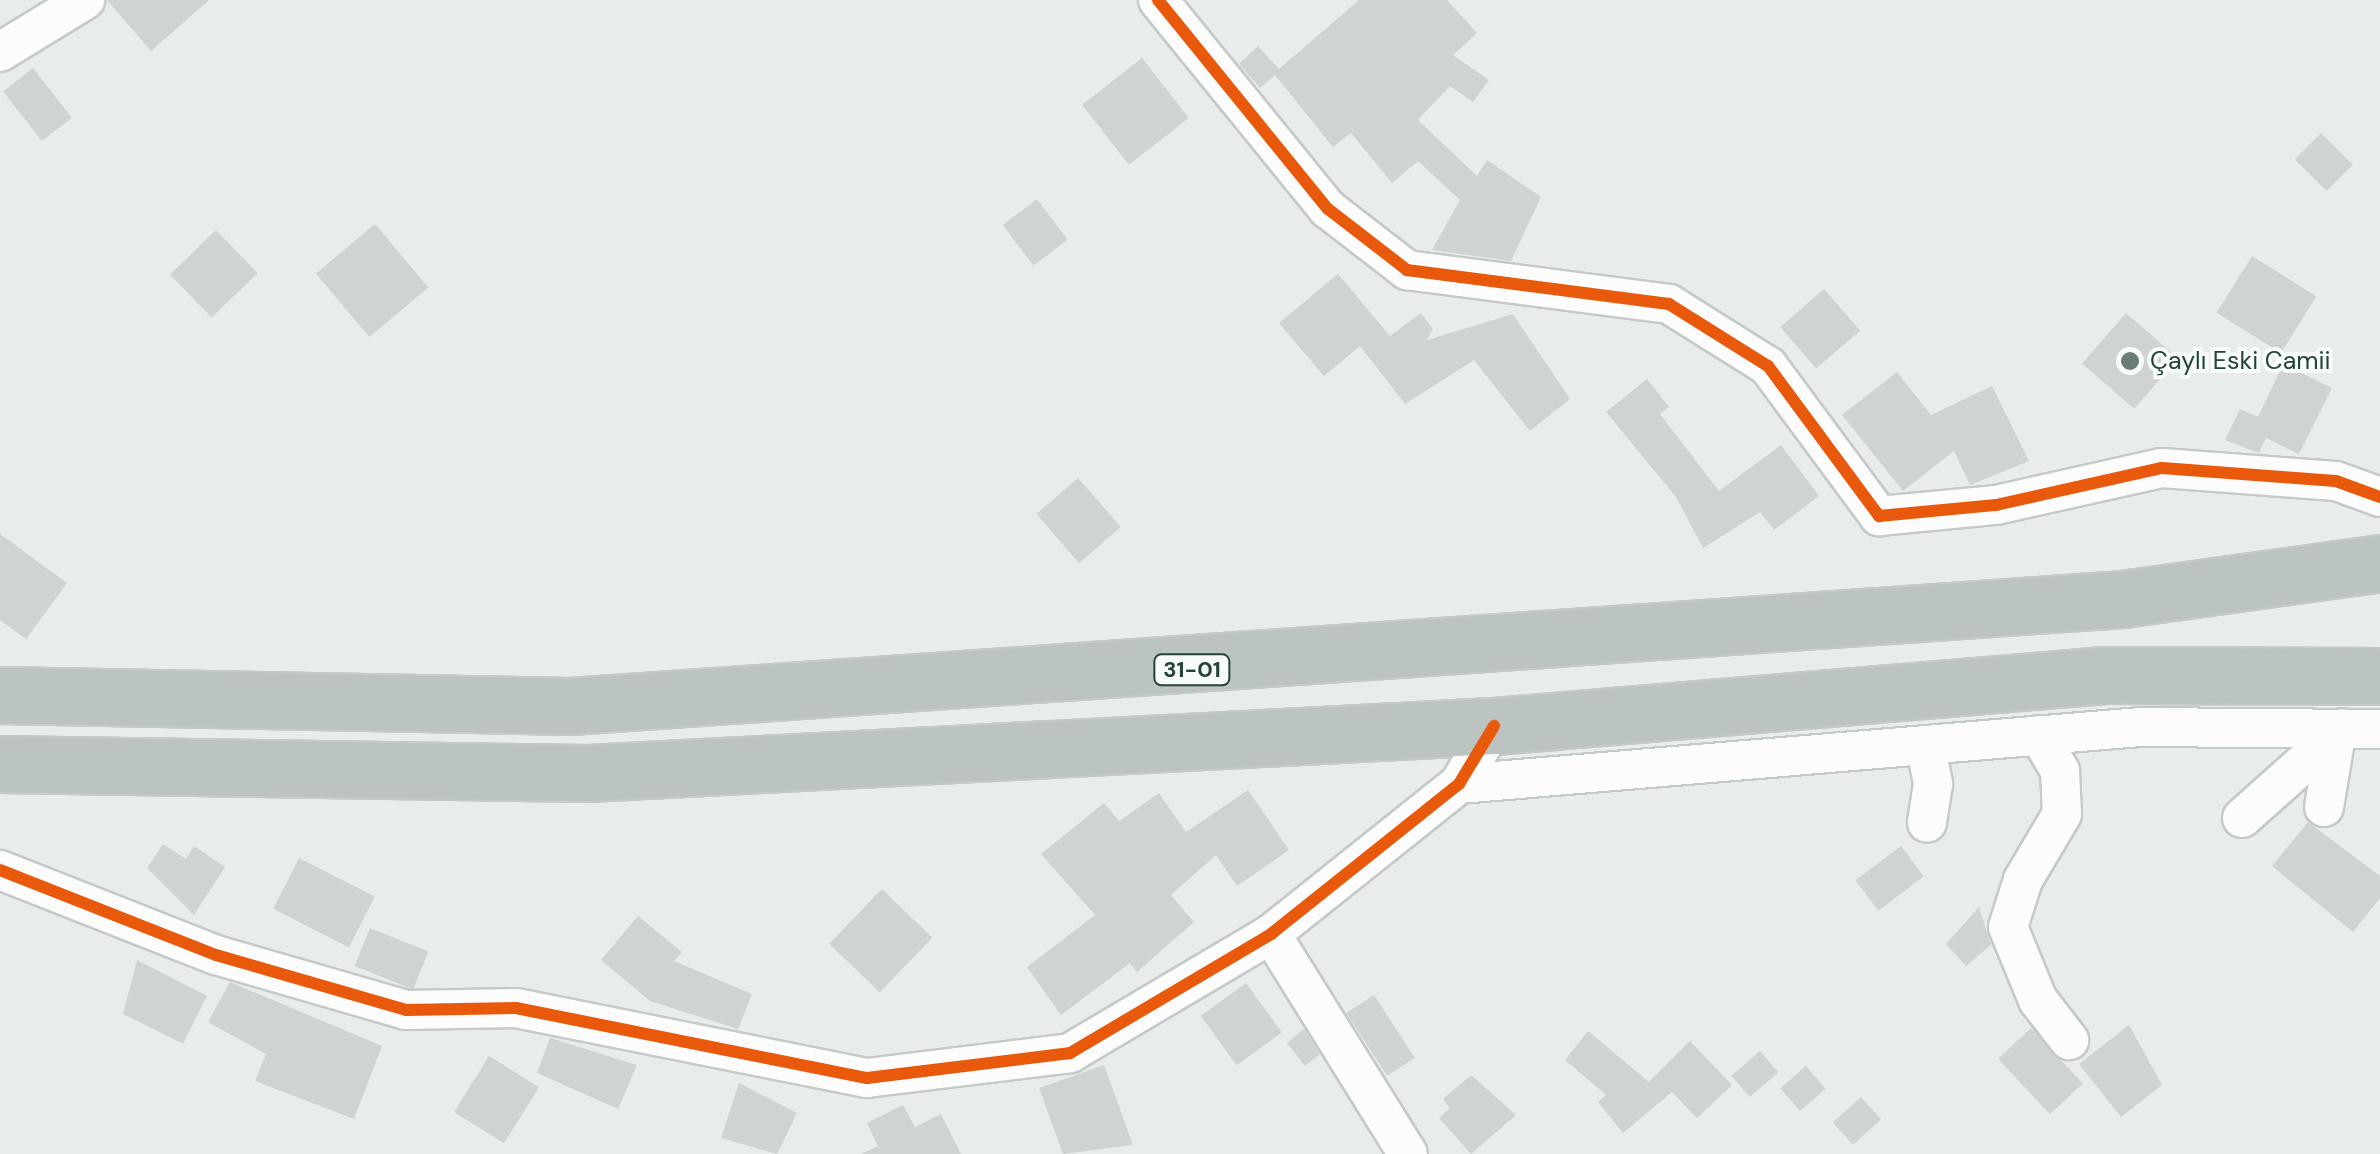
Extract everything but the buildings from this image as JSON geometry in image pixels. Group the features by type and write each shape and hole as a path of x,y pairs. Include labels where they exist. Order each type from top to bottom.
{"highway":[{"name":"31-01","path":"0,695 570,706 2122,598 2380,563"},
{"path":"0,764 588,774 1494,726 2105,675 2380,676"}],"street":[{"path":"0,52 84,0"},
{"path":"1158,0 1328,209 1407,270 1669,304 1768,366 1879,516 1996,505 2162,468 2336,481 2380,497"},
{"path":"0,870 216,955 406,1010 516,1008 866,1078 1070,1053 1271,934 1459,784 1494,726"},
{"path":"1459,784 2040,734 2353,733"},
{"path":"2324,807 2353,733"},
{"path":"2242,818 2353,733"},
{"path":"2040,734 2060,772 2062,814 2022,880 2008,927 2038,1000 2069,1040"},
{"path":"1925,745 1933,784 1927,824"},
{"path":"1271,934 1408,1154"}],"cycle path":[{"path":"1158,0 1328,209 1407,270 1669,304 1768,366 1879,516 1996,505 2162,468 2336,481 2380,497"},
{"path":"0,870 216,955 406,1010 516,1008 867,1078 1070,1053 1271,934 1459,784 1494,726"}],"place":[{"name":"Çaylı Eski Camii","path":"2130,361"}]}
